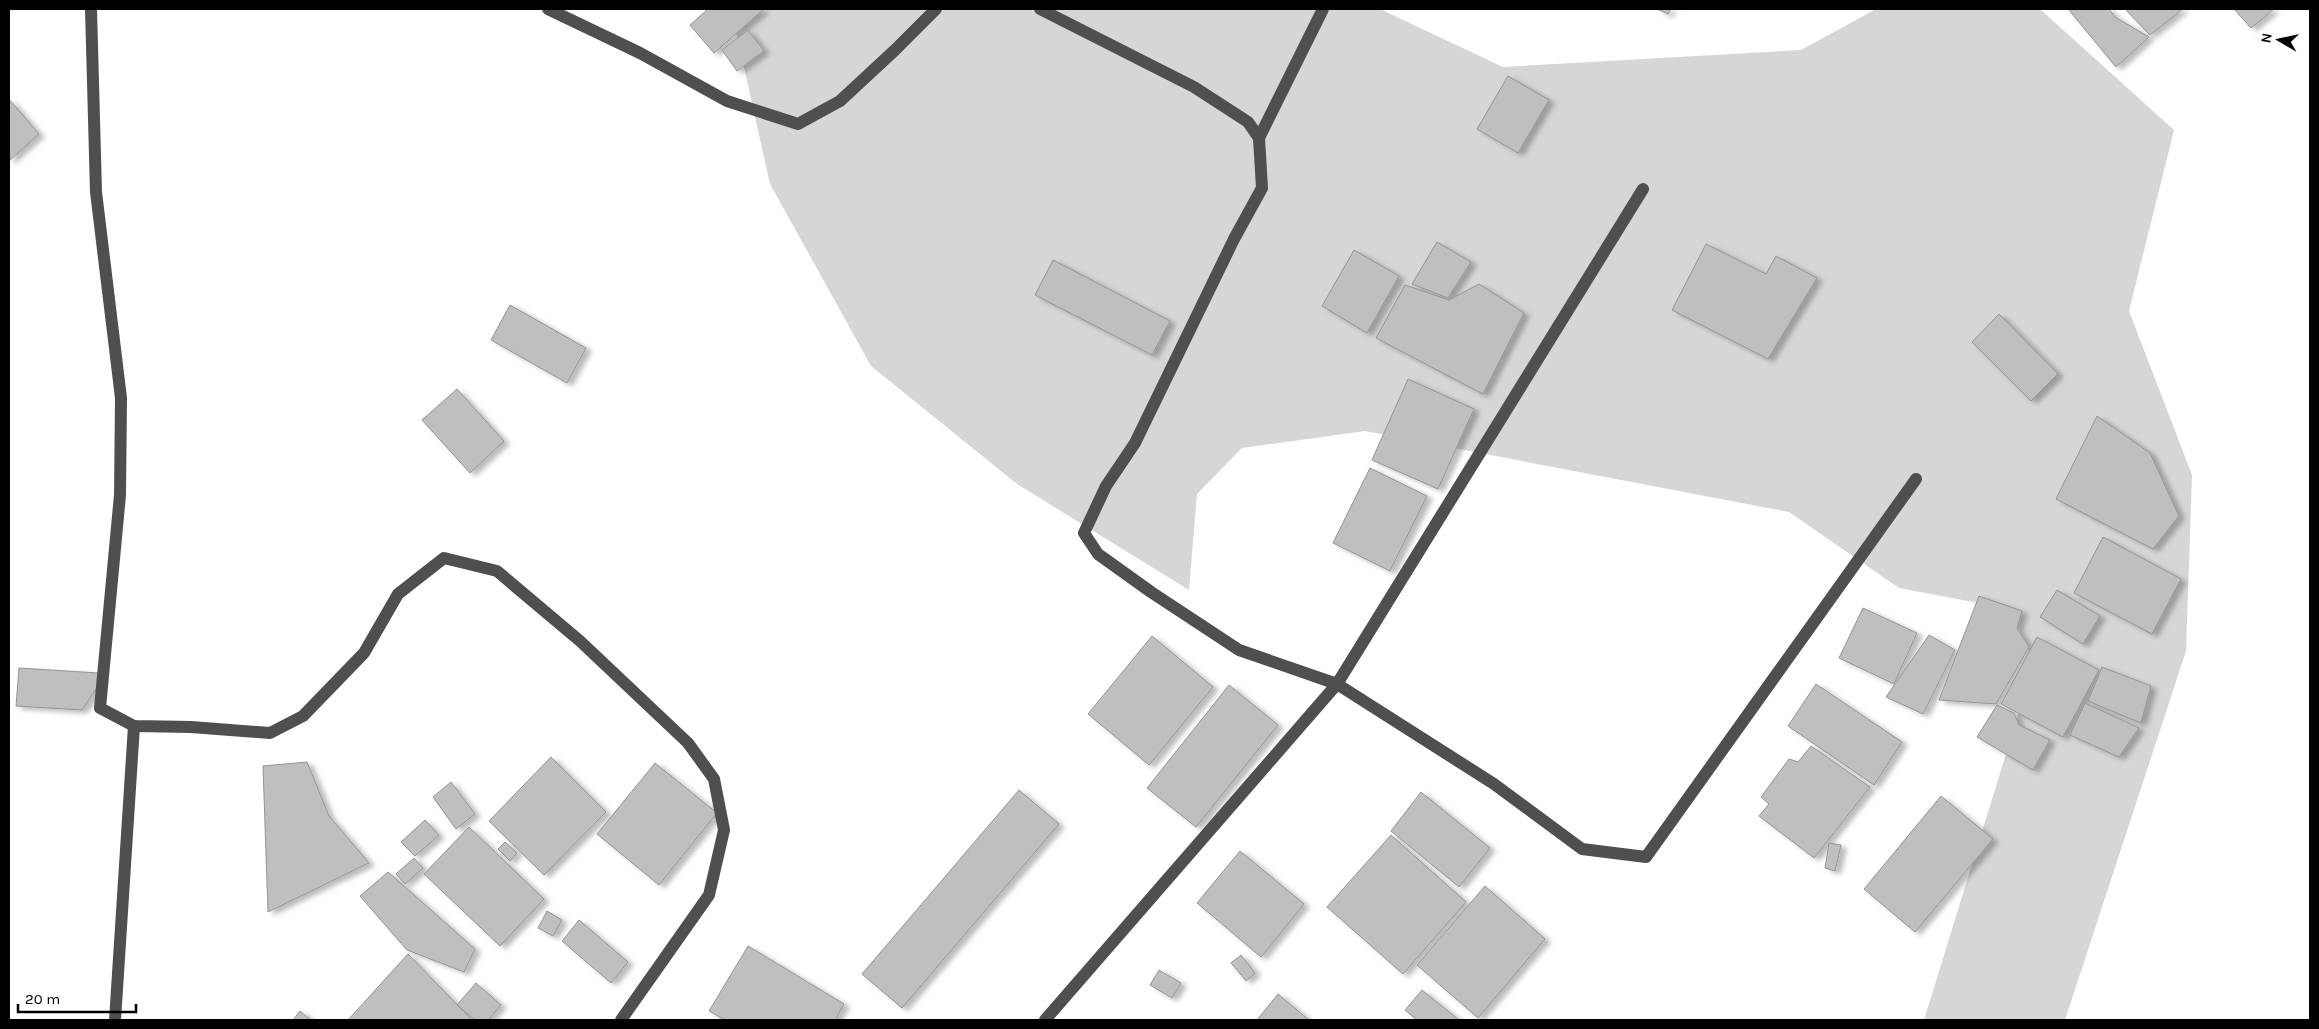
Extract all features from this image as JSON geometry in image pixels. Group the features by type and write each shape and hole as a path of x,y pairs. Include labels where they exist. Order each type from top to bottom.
{"street":[{"path":"91,9 96,192 121,398 120,495 100,708 134,726 191,727 270,734 303,716 310,709 364,653 398,594 444,558 497,571 580,641 688,743 714,779 724,830 709,895 621,1020"},
{"path":"548,9 640,53 727,100 798,124 840,101 936,9"},
{"path":"1040,9 1194,87 1248,122 1260,138"},
{"path":"1323,9 1260,138 1262,188 1234,239 1135,442 1106,486 1084,533 1098,554 1151,592 1239,650 1337,684 1494,784 1582,849 1646,857 1916,479"},
{"path":"1045,1020 1337,684 1643,189"},
{"path":"115,1020 134,726"}],"shaded area":[{"path":"731,9 1380,9 1503,67 1801,50 1876,9 2040,9 2174,130 2129,311 2192,475 2186,651 2065,1020 1924,1020 2034,663 2010,609 1899,588 1789,512 1365,431 1242,448 1197,494 1189,590 1017,484 871,366 770,184"}],"building":[{"path":"708,9 764,9 714,53 690,25"},
{"path":"1657,9 1671,9 1668,14"},
{"path":"2068,9 2109,9 2115,17 2149,37 2116,67"},
{"path":"2125,9 2183,9 2150,35"},
{"path":"2234,9 2274,9 2251,28"},
{"path":"748,30 764,51 737,71 722,50"},
{"path":"1508,76 1549,100 1518,153 1477,129"},
{"path":"9,99 39,134 9,161"},
{"path":"1437,242 1471,262 1448,298 1412,284"},
{"path":"1706,244 1766,274 1776,256 1817,278 1768,359 1672,310"},
{"path":"1354,250 1399,276 1367,333 1322,306"},
{"path":"1053,260 1170,321 1152,355 1035,295"},
{"path":"1479,284 1524,313 1483,394 1376,338 1405,285 1449,300"},
{"path":"510,305 586,348 567,383 491,340"},
{"path":"1999,314 2058,374 2031,401 1972,342"},
{"path":"1408,379 1474,409 1438,489 1372,460"},
{"path":"457,389 504,441 470,473 422,420"},
{"path":"2097,416 2150,453 2179,516 2153,549 2056,499"},
{"path":"1370,468 1427,496 1390,571 1333,543"},
{"path":"2103,537 2181,579 2152,634 2074,593"},
{"path":"2057,590 2100,616 2083,644 2040,617"},
{"path":"1979,596 2022,611 2017,628 2029,647 1996,704 1939,700"},
{"path":"1863,608 1917,633 1894,684 1839,658"},
{"path":"1929,635 1955,650 1923,714 1886,697"},
{"path":"1152,636 1213,687 1149,765 1088,714"},
{"path":"2037,637 2099,670 2063,737 2001,704"},
{"path":"2102,667 2151,686 2141,723 2088,701"},
{"path":"19,668 99,673 100,683 82,710 16,706"},
{"path":"1816,684 1902,742 1874,785 1788,726"},
{"path":"1229,685 1278,725 1196,827 1147,788"},
{"path":"2085,703 2139,728 2119,757 2070,735"},
{"path":"1997,705 2014,713 2019,725 2050,740 2033,770 1977,737"},
{"path":"1811,746 1870,787 1814,858 1759,816 1769,804 1761,797 1789,759 1798,762"},
{"path":"551,757 606,812 544,875 489,821"},
{"path":"307,762 329,816 369,863 268,912 263,766"},
{"path":"655,763 717,813 659,885 597,834"},
{"path":"451,782 475,814 456,829 433,797"},
{"path":"1019,790 1059,824 902,1008 862,974"},
{"path":"1421,792 1490,848 1459,887 1391,831"},
{"path":"1941,796 1993,839 1915,932 1864,889"},
{"path":"425,820 439,835 415,856 401,842"},
{"path":"469,827 544,899 500,946 424,874"},
{"path":"1391,835 1466,902 1403,974 1327,907"},
{"path":"505,842 517,853 510,861 498,849"},
{"path":"1829,843 1841,845 1835,871 1825,868"},
{"path":"1240,851 1304,904 1261,957 1197,903"},
{"path":"414,858 423,868 405,884 396,874"},
{"path":"388,872 475,949 464,972 407,950 360,896"},
{"path":"1485,886 1545,939 1478,1018 1417,965"},
{"path":"547,911 562,920 553,936 538,928"},
{"path":"579,920 628,962 611,983 562,941"},
{"path":"748,946 844,1004 835,1020 725,1020 709,1011"},
{"path":"408,954 472,1020 348,1020"},
{"path":"1241,955 1255,973 1246,981 1231,963"},
{"path":"1159,970 1181,983 1172,998 1150,985"},
{"path":"476,983 501,1005 488,1020 475,1020 457,1005"},
{"path":"1422,990 1459,1020 1417,1020 1405,1010"},
{"path":"1278,994 1309,1020 1257,1020"},
{"path":"300,1011 311,1020 293,1020"}]}
